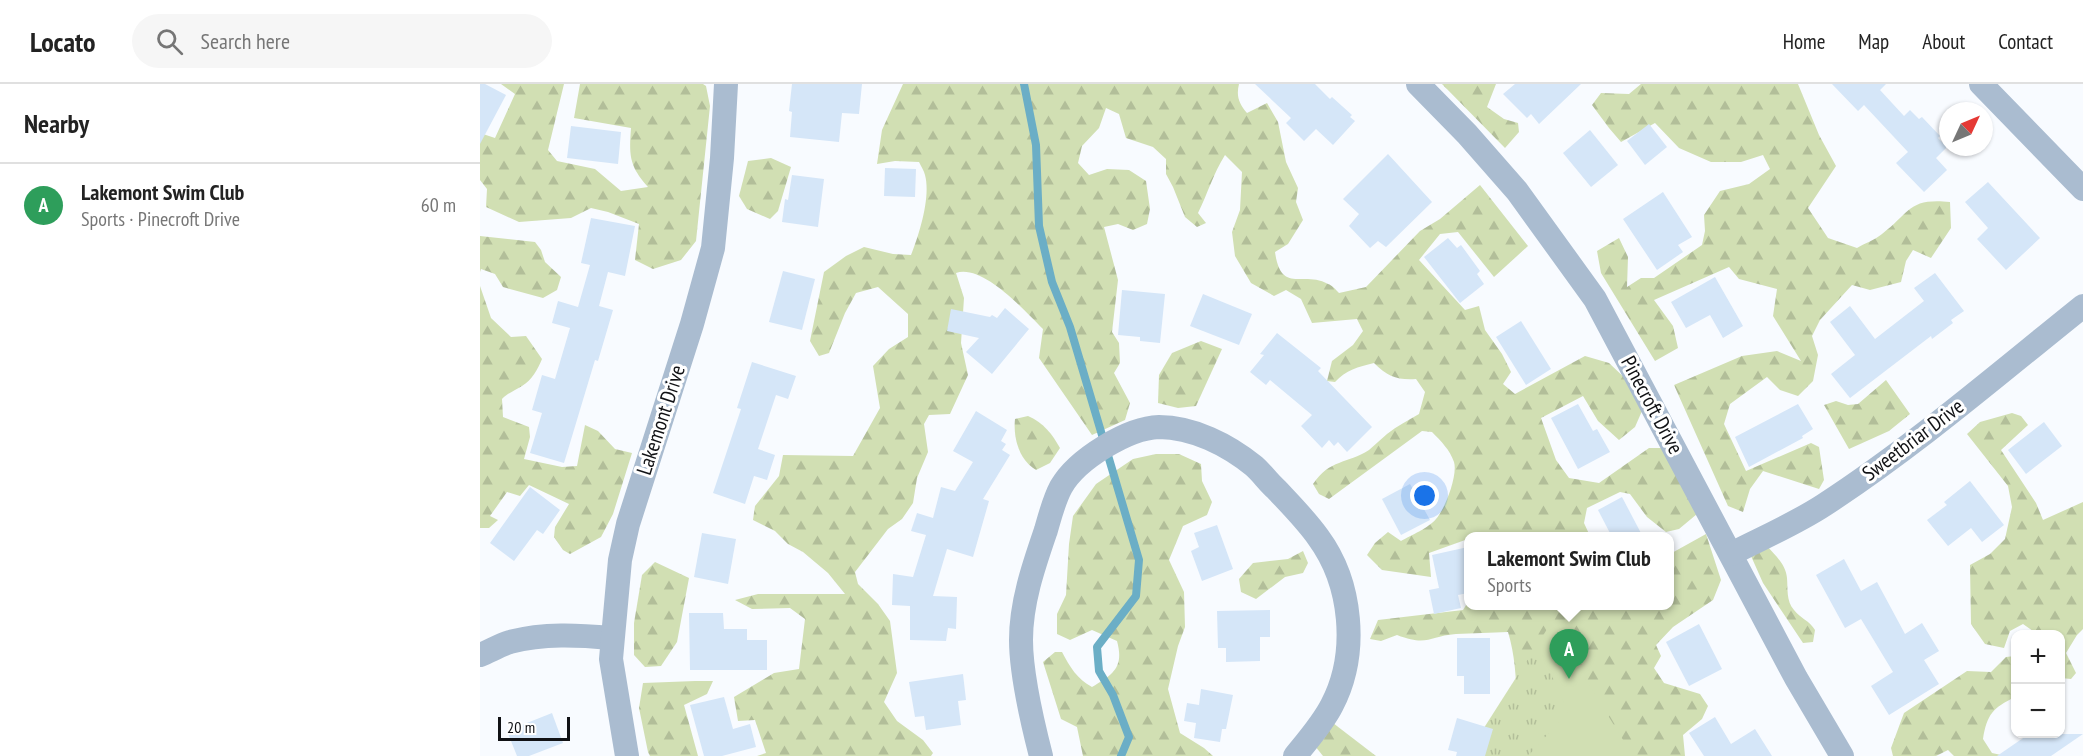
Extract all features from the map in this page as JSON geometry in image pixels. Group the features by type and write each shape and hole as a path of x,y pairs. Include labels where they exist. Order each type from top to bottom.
{"street":[{"name":"Lakemont Drive","path":"627,756 611,659 620,560 628,524 692,324 713,248 722,158 726,84"},
{"name":"Pinecroft Drive","path":"1418,84 1467,134 1516,191 1595,299 1796,678 1842,756"},
{"path":"1982,84 2083,189"},
{"name":"Sweetbriar Drive","path":"1731,554 1822,507 1870,474 1922,437 2083,306"},
{"path":"1041,756 1021,640 1024,604 1049,519 1062,487 1076,469 1097,450 1128,435 1158,427 1190,431 1221,444 1254,466 1319,537 1339,574 1348,627 1345,670 1332,705 1295,756"},
{"path":"480,655 510,642 541,636 574,634 612,638"}],"green space":[{"path":"501,84 564,84 548,150 557,161 595,169 621,191 648,187 637,173 632,160 631,128 574,118 580,84 703,84 706,86 710,106 696,241 681,260 653,269 635,260 639,224 608,212 591,208 571,218 519,222 486,207 487,189 480,180 480,133 495,138 515,94"},
{"path":"903,84 1239,84 1239,100 1247,113 1267,103 1278,122 1286,162 1298,188 1296,202 1303,220 1288,244 1275,252 1278,265 1282,273 1288,277 1319,280 1331,285 1339,293 1366,287 1420,231 1440,219 1480,185 1528,246 1494,277 1458,232 1440,234 1419,260 1465,310 1479,306 1485,330 1502,354 1511,372 1503,384 1515,394 1585,356 1609,363 1629,382 1642,411 1635,427 1619,440 1598,421 1583,396 1541,418 1556,460 1569,478 1599,483 1649,448 1665,448 1697,514 1679,529 1666,532 1647,517 1630,494 1620,492 1587,508 1584,523 1588,532 1464,532 1464,540 1429,553 1431,577 1382,570 1367,555 1375,543 1388,532 1401,541 1429,525 1443,508 1450,492 1455,468 1445,446 1432,432 1422,431 1329,499 1319,494 1313,484 1332,466 1369,450 1391,431 1419,414 1425,392 1416,379 1393,377 1374,363 1348,372 1335,382 1327,381 1332,361 1353,345 1363,331 1357,319 1312,323 1301,299 1286,290 1274,296 1251,283 1235,256 1232,232 1240,210 1242,172 1225,155 1198,213 1206,223 1197,227 1185,217 1166,174 1166,159 1153,147 1126,138 1119,114 1106,108 1099,128 1082,146 1078,163 1089,175 1107,169 1129,170 1146,181 1150,209 1147,224 1133,230 1118,224 1104,227 1118,280 1112,332 1119,343 1120,363 1114,373 1130,403 1125,420 1092,435 1039,358 1043,329 1015,301 991,282 967,272 956,273 964,298 961,343 968,375 950,414 929,415 924,424 928,452 917,478 913,503 902,519 888,529 855,572 858,584 878,604 890,621 897,673 884,702 897,721 923,740 933,753 931,756 757,756 766,753 755,720 738,721 734,697 774,673 799,669 805,619 790,608 752,609 735,600 758,594 845,594 828,573 803,552 788,544 775,531 753,520 755,506 779,476 783,455 853,456 880,408 873,366 889,349 908,337 908,314 878,287 856,293 845,313 829,353 819,356 810,341 824,272 846,256 864,247 893,254 911,255 921,227 926,194 923,170 919,162 895,161 877,164 882,130"},
{"path":"1442,84 1496,84 1487,107 1504,119 1518,123 1519,132 1505,148"},
{"path":"1641,84 1798,84 1819,135 1836,166 1808,208 1828,238 1857,248 1879,236 1911,208 1926,202 1950,202 1951,228 1931,258 1913,250 1906,261 1901,282 1870,290 1852,285 1820,320 1812,336 1818,355 1813,381 1798,396 1780,390 1767,377 1730,404 1724,424 1746,471 1811,443 1819,447 1824,480 1819,489 1763,471 1750,489 1743,512 1728,506 1674,385 1742,356 1777,351 1801,361 1773,316 1777,289 1739,279 1729,267 1654,300 1673,326 1678,348 1655,361 1601,273 1597,251 1619,238 1628,257 1627,287 1641,278 1654,278 1702,245 1705,231 1704,215 1720,191 1749,184 1770,169 1763,155 1741,162 1711,162 1679,148 1655,123 1621,142 1592,105 1601,93 1629,94"},
{"path":"771,158 791,167 778,211 770,219 747,209 739,196 748,161"},
{"path":"480,236 535,242 545,262 561,277 557,290 543,298 503,287 495,274 481,269 480,272"},
{"path":"480,286 491,318 511,337 526,336 542,359 529,381 502,399 503,417 529,427 530,437 524,459 562,467 577,466 585,425 598,431 615,449 632,453 613,514 601,537 570,554 563,550 554,537 555,527 569,504 529,485 520,496 507,492 490,516 498,520 489,528 480,528"},
{"path":"1201,341 1222,349 1196,406 1178,408 1158,403 1159,375 1172,353"},
{"path":"1886,380 1910,414 1889,431 1849,449 1824,405 1836,401 1848,405 1858,404"},
{"path":"2012,413 2021,416 2028,425 2001,450 2036,503 2043,520 2083,502 2083,629 2066,653 2076,673 2071,679 2065,678 2065,630 2031,630 2023,624 2010,631 2004,648 1985,644 1971,624 1970,565 1990,554 2005,539 2012,507 2008,486 1967,434 1980,422"},
{"path":"1028,416 1047,429 1060,448 1050,463 1036,470 1021,454 1015,434 1015,419"},
{"path":"1156,454 1179,454 1201,464 1202,481 1212,502 1207,515 1183,526 1169,560 1184,592 1185,627 1168,689 1180,733 1213,756 1083,756 1077,727 1061,719 1043,662 1055,652 1062,652 1074,672 1092,687 1115,669 1118,664 1119,650 1117,641 1092,630 1070,640 1057,634 1057,614 1066,595 1073,516 1096,484 1133,459"},
{"path":"1706,534 1721,580 1713,600 1673,627 1656,645 1661,656 1654,668 1664,683 1700,694 1708,706 1702,719 1683,735 1685,756 1515,756 1516,678 1508,632 1456,634 1428,640 1416,640 1397,635 1381,641 1370,639 1378,620 1464,608 1674,610 1674,552"},
{"path":"1767,546 1785,569 1791,606 1815,630 1813,642 1803,643 1763,583 1751,556"},
{"path":"1303,551 1308,563 1303,573 1285,577 1256,599 1241,592 1239,579 1253,563 1288,559"},
{"path":"655,562 689,578 677,642 661,666 645,667 634,655 634,623 642,575"},
{"path":"1551,623 1631,756 1466,756"},
{"path":"1551,623 1633,756 1528,756 1568,712 1538,645"},
{"path":"2011,656 2011,699 1992,713 1983,739 1992,753 2006,756 1954,756 1948,750 1936,756 1893,756 1891,748 1904,713 1967,671 1991,672 2006,657"},
{"path":"713,681 707,694 684,705 698,756 650,756 639,708 643,683"},
{"path":"1333,723 1376,756 1323,756 1315,746"}],"building":[{"path":"480,84 485,84 506,95 480,144"},
{"path":"792,84 862,84 859,114 842,113 839,142 790,137 792,112 789,111"},
{"path":"1255,84 1315,84 1330,99 1332,97 1352,115 1350,117 1355,121 1333,145 1316,129 1304,141 1286,123 1291,118"},
{"path":"1515,84 1581,84 1539,124 1531,114 1527,118 1503,94"},
{"path":"1832,84 1886,84 1880,90 1904,116 1910,110 1919,119 1922,117 1939,135 1939,155 1936,158 1947,170 1924,192 1896,163 1908,152 1864,105 1858,111"},
{"path":"1649,124 1667,147 1645,165 1627,141"},
{"path":"571,126 621,132 618,164 567,158"},
{"path":"1590,130 1618,165 1591,187 1563,153"},
{"path":"1388,154 1432,202 1386,247 1378,241 1370,248 1349,226 1359,214 1343,199"},
{"path":"885,168 916,169 915,197 884,196"},
{"path":"792,175 824,179 818,227 782,222 785,199 788,200"},
{"path":"1988,182 2040,238 2006,270 1977,239 1988,228 1965,202"},
{"path":"1663,192 1692,237 1678,245 1683,252 1657,270 1623,219"},
{"path":"591,218 635,226 625,276 608,272 599,306 613,310 598,361 595,360 564,463 530,453 542,413 532,410 542,375 555,379 570,328 552,323 558,301 578,307 590,265 581,263"},
{"path":"1448,238 1457,248 1461,245 1480,271 1477,274 1484,284 1460,303 1424,257"},
{"path":"783,271 815,279 802,330 769,322"},
{"path":"1935,273 1964,311 1951,320 1953,323 1932,339 1931,336 1850,398 1831,374 1855,355 1830,322 1850,306 1875,339 1924,301 1914,288"},
{"path":"1715,277 1743,326 1723,338 1710,315 1686,328 1671,302"},
{"path":"1122,290 1165,294 1160,343 1140,341 1140,337 1118,335"},
{"path":"1203,294 1252,314 1239,345 1190,326"},
{"path":"1005,308 1029,329 992,374 966,352 979,338 947,331 951,309 990,317 992,315 997,318"},
{"path":"1521,321 1551,369 1526,385 1496,337"},
{"path":"1277,333 1321,368 1318,371 1372,427 1347,452 1338,442 1334,446 1329,440 1322,448 1301,426 1312,415 1270,380 1266,385 1250,372 1264,355 1260,354"},
{"path":"752,362 796,376 788,399 776,395 758,449 775,455 767,480 754,476 745,504 713,493 741,409 737,408"},
{"path":"1578,404 1593,431 1597,429 1610,452 1578,469 1551,418"},
{"path":"1798,404 1813,429 1802,436 1803,438 1749,467 1735,437"},
{"path":"976,411 1007,430 1001,441 1006,444 1002,450 1010,455 983,499 989,501 973,557 947,549 933,596 957,597 956,629 948,628 946,641 910,640 910,606 892,605 893,574 913,577 926,535 911,531 917,513 933,518 941,487 955,491 973,462 953,451"},
{"path":"2044,422 2062,446 2026,474 2008,450"},
{"path":"1970,481 2004,525 1982,542 1971,528 1948,546 1927,520 1947,505 1944,502"},
{"path":"1410,484 1430,520 1401,535 1382,499"},
{"path":"530,487 560,510 543,534 537,530 514,561 490,543"},
{"path":"1622,497 1640,532 1609,532 1598,510"},
{"path":"1217,525 1233,569 1202,581 1191,551 1199,547 1194,533"},
{"path":"702,533 736,539 728,584 694,577"},
{"path":"1464,548 1464,594 1458,595 1461,608 1434,614 1429,590 1439,588 1432,555"},
{"path":"1844,559 1861,591 1877,582 1905,634 1922,623 1939,651 1924,660 1939,684 1889,715 1871,686 1893,672 1861,619 1845,628 1816,575"},
{"path":"1270,610 1270,637 1260,637 1260,661 1226,662 1226,648 1218,648 1217,611"},
{"path":"689,613 723,613 724,629 747,629 747,640 767,640 767,670 690,670"},
{"path":"1699,624 1722,669 1689,686 1666,642"},
{"path":"1457,638 1490,638 1490,694 1464,694 1464,676 1457,676"},
{"path":"963,674 966,700 958,701 961,725 926,730 924,716 915,717 909,682"},
{"path":"1201,689 1233,695 1226,729 1222,729 1220,742 1194,738 1196,723 1184,721 1187,703 1199,705"},
{"path":"724,697 733,729 750,724 756,747 722,756 704,756 690,705"},
{"path":"552,713 563,743 529,756 517,756 507,731"},
{"path":"1715,717 1731,744 1755,729 1772,756 1704,756 1689,733"},
{"path":"1457,718 1493,729 1485,756 1456,756 1457,752 1448,750"},
{"path":"2065,734 2083,734 2051,756 1997,756 2023,738 2065,738"}],"waterway":[{"path":"1024,84 1036,145 1039,226 1052,282 1070,327 1139,560 1136,596 1097,647 1099,671 1113,695 1129,737 1121,756"}],"place":[{"name":"Lakemont Swim Club","path":"1569,679"}]}
